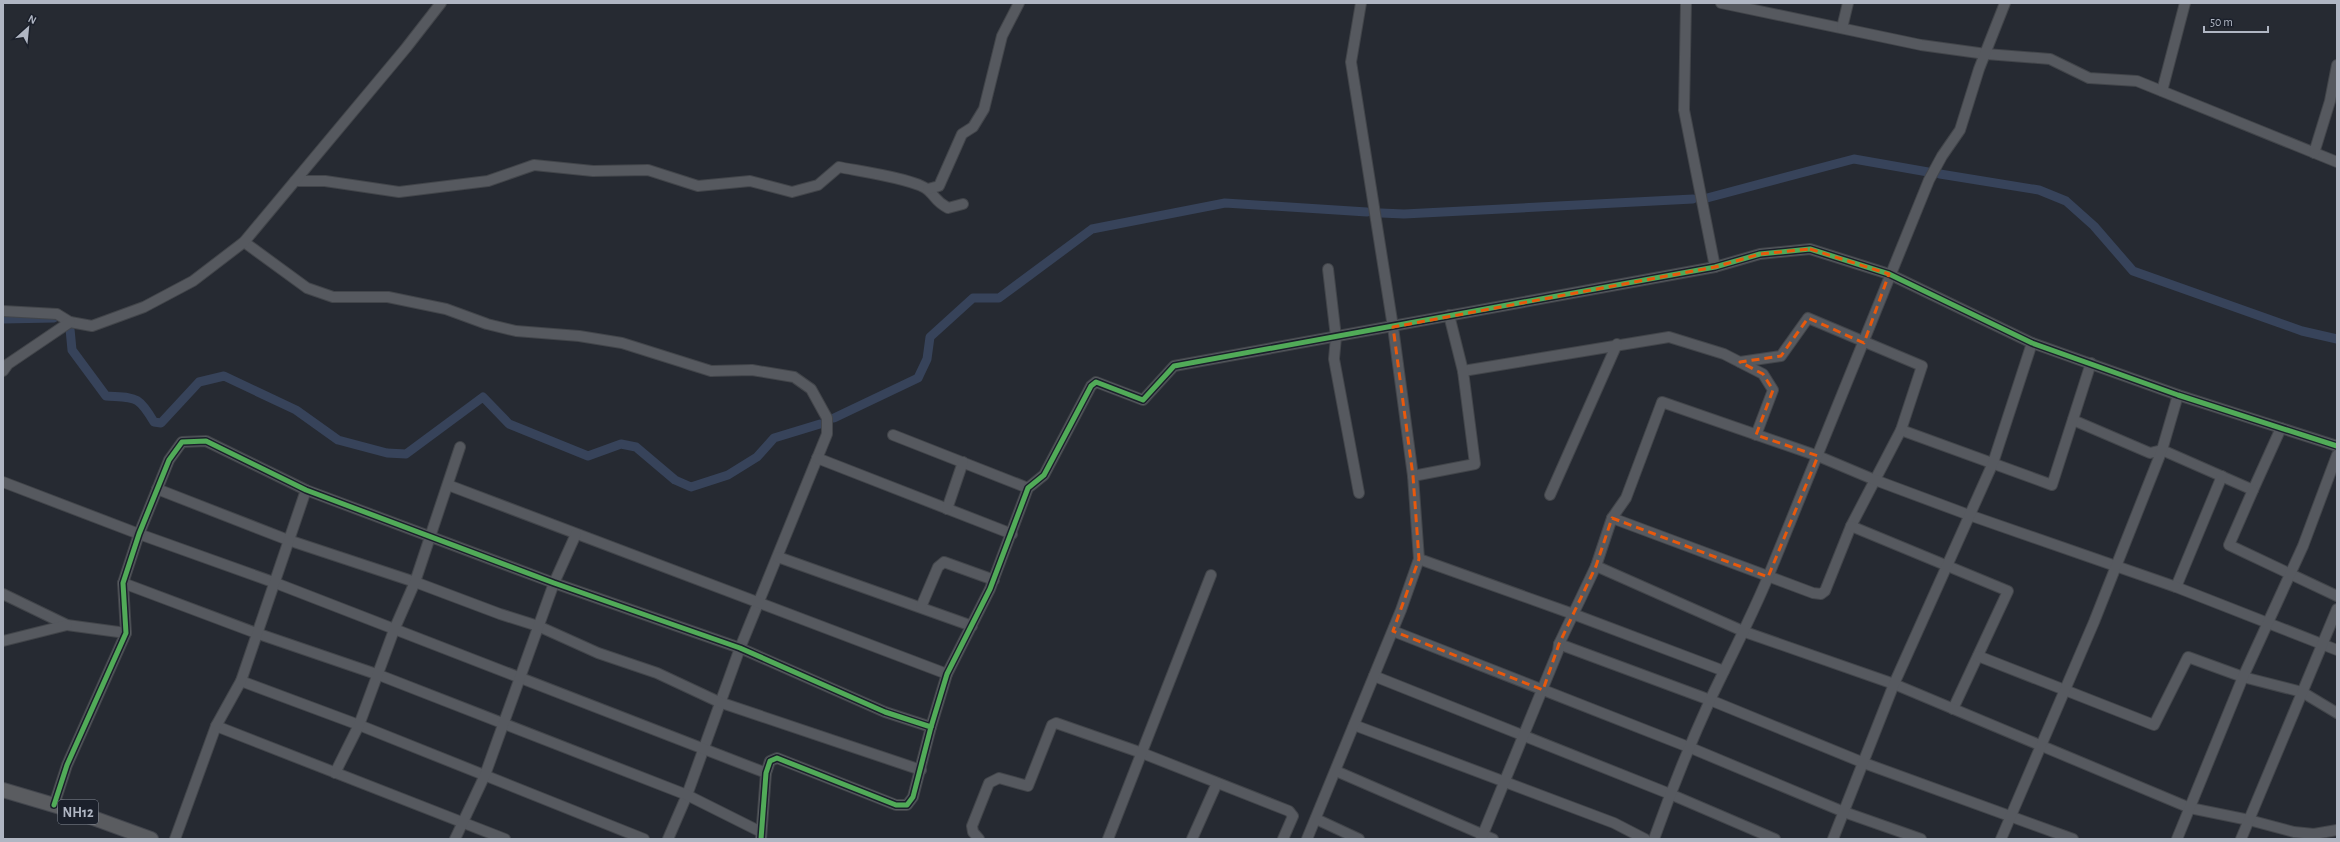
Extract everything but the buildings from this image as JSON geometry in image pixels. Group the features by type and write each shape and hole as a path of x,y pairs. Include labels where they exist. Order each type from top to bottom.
{"highway":[{"name":"NH12","path":"3,790 54,805 151,839"}],"street":[{"path":"3,311 57,314 70,322 92,326 144,307 193,281 244,242 441,3"},
{"path":"295,181 324,181 399,192 488,181 534,165 593,171 648,170 698,186 750,180 792,192 818,185 839,167 893,177 928,189 939,186 962,134 973,127 984,109 1002,36 1019,3"},
{"path":"1308,839 1393,631 1419,559 1413,476 1393,327 1351,62 1361,3"},
{"path":"1686,3 1684,110 1715,267"},
{"path":"1721,3 1921,45 1986,54 2050,59 2089,78 2137,80 2337,162"},
{"path":"1842,28 1848,3"},
{"path":"1654,839 1670,794 1691,748 1710,700 1745,632 1768,577 1864,343 1889,274 1929,180 1942,156 1960,130 1979,69 2006,3"},
{"path":"2162,91 2185,3"},
{"path":"2314,153 2330,101 2337,65"},
{"path":"928,189 936,201 948,208 963,204"},
{"path":"244,242 307,288 333,297 388,297 446,309 487,324 516,331 579,336 622,343 711,371 752,370 794,377 811,389 827,418 827,434 740,648 719,702 687,795 668,839"},
{"path":"123,583 256,633 379,675 501,724 687,795 761,835 766,773 770,761 777,758 896,805 907,805 913,797 931,727 947,674 994,580 1028,488 1044,475 1090,386 1096,382 1143,400 1174,366 1715,267 1760,254 1810,249 1889,274 2032,343 2178,395 2337,446"},
{"path":"1328,269 1336,337 1334,359 1359,493"},
{"path":"1413,476 1475,464 1463,371 1449,316"},
{"path":"1612,518 1768,577 1821,594 1825,591 1851,526 1902,430 1922,366 1864,343 1808,318 1781,356 1740,362"},
{"path":"3,371 8,364 70,322"},
{"path":"1463,371 1617,344 1669,338 1724,354 1764,374 1773,390 1756,435"},
{"path":"1833,839 1894,684 1993,463 2032,343"},
{"path":"1550,496 1617,344"},
{"path":"1902,430 2052,485 2091,364"},
{"path":"2002,839 2117,565 2162,450 2178,395"},
{"path":"1482,837 1543,690 1558,651 1559,644 1596,566 1612,518 1626,498 1662,402 1818,456 1875,480 1969,515 2117,565 2176,587 2322,646 2337,650"},
{"path":"2073,420 2150,453 2162,450 2253,490"},
{"path":"2281,428 2229,545 2337,596"},
{"path":"893,434 1028,488"},
{"path":"54,805 67,765 126,633 123,583 139,534 169,460 182,442 206,441 306,490 554,583 740,648 885,712 931,727"},
{"path":"335,772 359,725 379,675 394,630 415,582 432,537 460,447"},
{"path":"2177,839 2243,677 2290,573 2337,455"},
{"path":"817,458 1012,534"},
{"path":"947,509 963,462"},
{"path":"2176,587 2222,476"},
{"path":"3,482 139,534 273,582 518,678 703,747 766,773"},
{"path":"448,485 947,674"},
{"path":"157,489 288,540 415,582 500,614 538,626 598,653 657,673 719,702 921,770"},
{"path":"175,839 216,726 241,681 273,582 306,490"},
{"path":"1851,526 2008,591 1953,710"},
{"path":"455,839 485,775 501,724 518,678 554,583 576,534"},
{"path":"778,557 972,626"},
{"path":"1419,559 1574,614 1724,671"},
{"path":"921,607 941,564 949,563 994,580"},
{"path":"1596,566 1745,632 1894,684 2190,808 2249,820 2294,832 2314,834 2337,830"},
{"path":"1108,839 1211,575"},
{"path":"3,594 67,625 126,633"},
{"path":"2241,839 2337,609"},
{"path":"3,641 67,625"},
{"path":"1393,631 1691,748 1844,812 1922,839"},
{"path":"1559,644 1710,700 1864,763 2073,839"},
{"path":"1978,656 2154,725 2188,657 2243,677 2302,692 2337,713"},
{"path":"1374,676 1523,737 1670,794 1775,839"},
{"path":"241,681 359,725 644,839"},
{"path":"980,839 973,832 972,826 989,783 999,778 1028,786 1052,725 1063,724 1142,753 1292,813 1293,816 1283,839"},
{"path":"1354,725 1614,822 1645,839"},
{"path":"216,726 505,839"},
{"path":"1336,771 1482,837 1493,839"},
{"path":"1192,839 1217,783"},
{"path":"1316,819 1359,839"}],"highlighted area":[{"path":"1810,249 1889,274 1864,343 1808,318 1781,356 1740,362 1763,374 1773,390 1756,435 1818,456 1768,577 1612,518 1596,566 1559,644 1543,690 1393,631 1419,559 1413,476 1393,327 1715,267 1760,254"}],"waterway":[{"path":"1707,198 1854,159 1928,172"},
{"path":"1940,174 2039,190 2066,201 2094,226 2133,271 2302,331 2337,339"},
{"path":"1381,213 1404,214 1693,199"},
{"path":"834,418 918,378 927,359 930,337 973,298 999,298 1092,229 1225,203 1367,212"},
{"path":"3,319 54,318"},
{"path":"70,329 72,350 106,396 130,398 140,402 154,422 161,423 199,382 224,376 296,410 338,440 387,453 406,454 483,397 509,424 588,456 621,444 636,447 675,480 691,487 728,475 757,457 774,438 820,424"}],"cycle path":[{"path":"931,727 947,674 990,589 1028,488 1044,475 1091,386 1096,382 1143,400 1174,366 1715,267 1760,254 1810,249 1889,274 2032,343 2178,395 2337,446"},
{"path":"54,805 67,765 126,633 123,583 139,534 169,460 182,442 206,441 306,490 554,583 740,648 885,712 931,727 913,797 907,805 896,805 777,758 770,761 766,773 761,839"}]}
